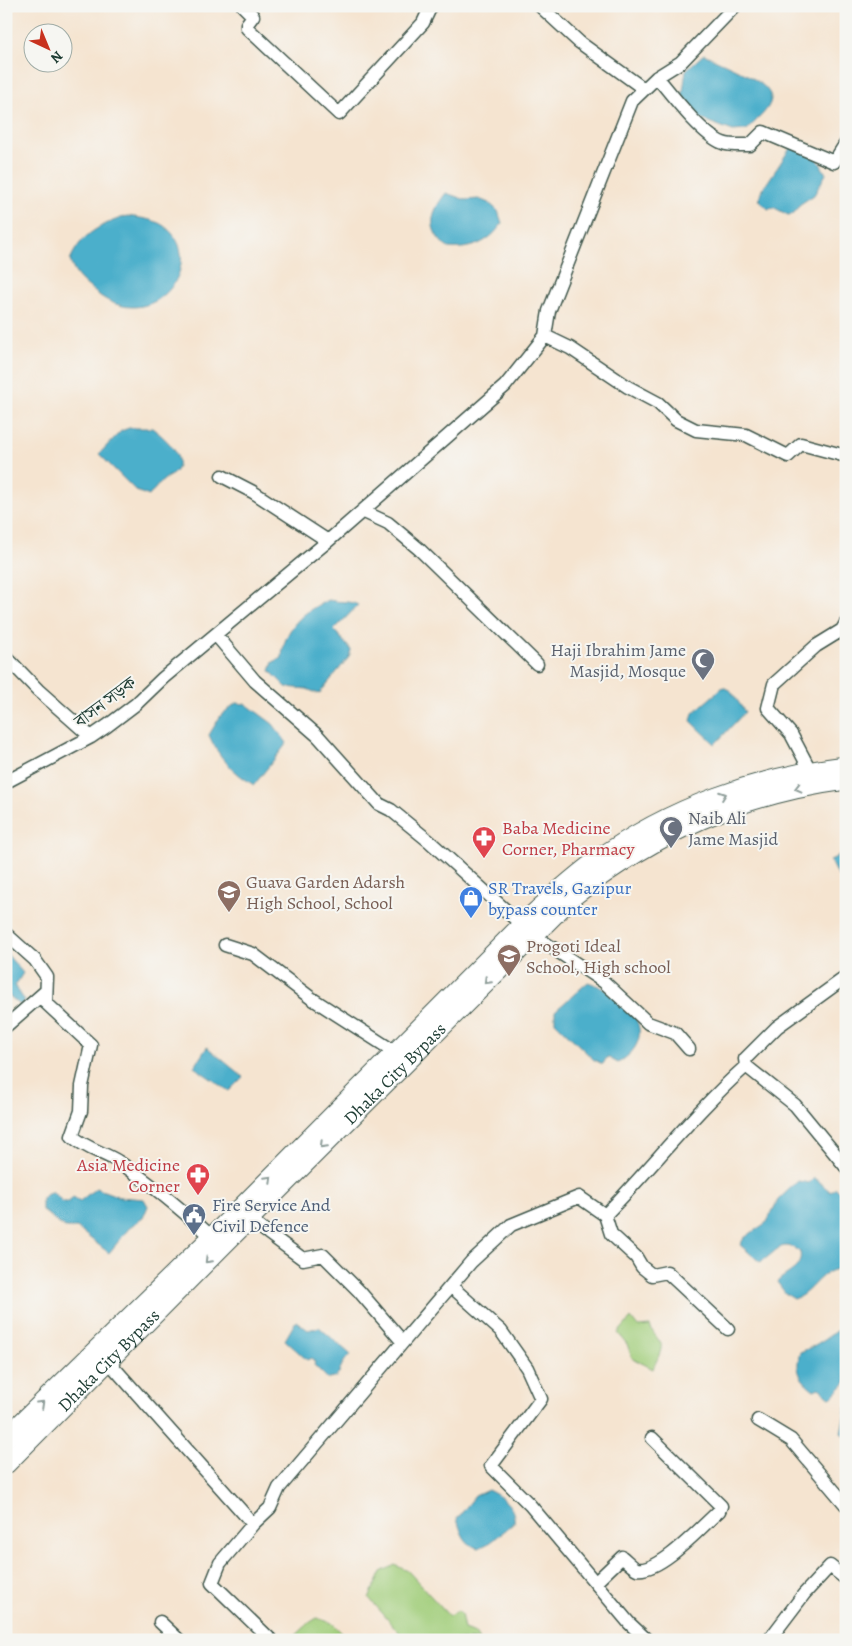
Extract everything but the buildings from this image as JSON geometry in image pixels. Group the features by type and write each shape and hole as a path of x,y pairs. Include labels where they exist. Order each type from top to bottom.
{"highway":[{"path":"8,1432 212,1237 395,1052 527,930 564,886 597,860 643,831 688,808 754,784 810,770 846,766"},
{"name":"Dhaka City Bypass","path":"6,1464 249,1219 527,930 605,872 661,838 692,822 755,798 811,784 846,780"}],"street":[{"path":"243,6 253,16 246,24 246,28 338,114 423,23 431,6"},
{"path":"540,6 579,42 644,88"},
{"path":"735,6 681,62 657,77 632,101 549,311 545,336 570,348 628,387 658,403 676,420 696,430 746,435 788,456 801,444 846,456"},
{"path":"657,77 676,102 707,132 723,144 750,145 763,132 834,162 846,143"},
{"name":"বাসন সড়ক","path":"6,782 91,737 136,704 163,678 328,541 505,386 545,336"},
{"path":"222,476 252,492 328,541"},
{"path":"362,511 388,523 419,548 537,664"},
{"path":"810,770 791,734 768,708 774,684 816,646 842,630 846,624"},
{"path":"216,635 255,681 318,736 380,804 391,810 429,841 527,930 604,982 648,1023 675,1033 689,1049"},
{"path":"6,657 38,690 91,737"},
{"path":"6,934 35,960 47,976 46,1003 91,1045 82,1086 81,1111 72,1136 82,1145 117,1161 154,1188 212,1237"},
{"path":"225,945 253,954 311,998 395,1052"},
{"path":"846,977 776,1028 745,1059 746,1066 795,1105 846,1167"},
{"path":"6,1026 46,991"},
{"path":"605,1215 638,1181 715,1094 746,1066"},
{"path":"271,1640 212,1583 220,1563 253,1524 270,1508 279,1488 402,1341 452,1287 471,1262 511,1225 578,1197 605,1215 611,1234 636,1256 642,1267 652,1275 667,1272 728,1329"},
{"path":"249,1219 303,1259 323,1255 402,1341"},
{"path":"452,1287 501,1331 527,1368 541,1399 491,1466 530,1505 629,1622 647,1640"},
{"path":"108,1362 253,1524"},
{"path":"758,1420 791,1440 846,1505"},
{"path":"596,1582 622,1557 635,1568 648,1569 672,1554 719,1511 721,1506 652,1438"},
{"path":"769,1640 804,1594 830,1566 846,1579"},
{"path":"160,1622 179,1640"}],"green space":[{"path":"631,1318 638,1327 650,1326 661,1344 660,1353 653,1369 632,1358 627,1344 618,1333"},
{"path":"395,1565 408,1571 449,1616 458,1611 461,1614 464,1629 475,1633 479,1640 406,1640 369,1598 381,1572"},
{"path":"317,1618 332,1623 349,1640 291,1640"}],"water":[{"path":"704,54 754,79 769,92 771,99 768,107 747,130 733,131 701,119 688,108 682,99 686,70"},
{"path":"791,147 817,158 826,174 814,195 799,205 793,214 788,215 773,207 768,209 759,200 761,192"},
{"path":"446,193 466,200 479,199 489,203 498,211 502,223 492,236 479,244 464,248 448,248 436,235 433,228 436,208"},
{"path":"127,216 151,220 164,226 177,241 181,257 178,274 169,290 155,301 137,307 117,304 95,292 77,275 70,260 80,243 93,231"},
{"path":"129,428 152,428 167,441 176,453 178,466 175,472 161,482 149,496 136,491 99,454 121,431"},
{"path":"329,600 358,605 334,630 351,650 349,657 319,694 307,689 286,687 270,671 273,662 282,658 286,638 296,622 311,609"},
{"path":"723,687 731,691 745,712 715,744 691,721 693,713"},
{"path":"236,703 246,704 273,724 287,743 254,785 227,764 209,735 221,715"},
{"path":"846,850 846,884 837,875 830,861"},
{"path":"6,953 23,973 15,986 25,1001 20,1005 6,993"},
{"path":"588,982 602,988 626,1005 634,1016 639,1028 638,1040 632,1052 618,1063 607,1057 603,1064 594,1060 555,1022 555,1011"},
{"path":"207,1047 243,1077 229,1091 194,1067"},
{"path":"814,1178 831,1192 836,1188 846,1198 846,1263 840,1268 828,1272 807,1291 794,1299 786,1294 777,1282 797,1266 800,1252 788,1246 783,1246 760,1262 740,1245 744,1238 767,1222 778,1200 798,1181 809,1183"},
{"path":"96,1188 120,1197 144,1199 148,1206 143,1218 131,1226 109,1253 77,1228 65,1228 42,1210 42,1198 52,1191 63,1202 69,1202 73,1197 80,1201"},
{"path":"296,1321 308,1330 319,1327 350,1354 337,1376 328,1379 314,1365 315,1362 311,1358 307,1360 285,1340"},
{"path":"846,1327 846,1383 831,1398 819,1388 814,1390 802,1378 798,1369 800,1352"},
{"path":"846,1408 846,1437 841,1433"},
{"path":"488,1490 507,1503 513,1512 514,1523 491,1542 479,1548 467,1541 457,1519 475,1496"}],"place":[{"name":"Haji Ibrahim Jame Masjid, Mosque","path":"703,681"},
{"name":"Naib Ali Jame Masjid","path":"671,849"},
{"name":"Baba Medicine Corner, Pharmacy","path":"484,859"},
{"name":"Guava Garden Adarsh High School, School","path":"229,913"},
{"name":"SR Travels, Gazipur bypass counter","path":"471,919"},
{"name":"Progoti Ideal School, High school","path":"509,977"},
{"name":"Asia Medicine Corner","path":"198,1196"},
{"name":"Fire Service And Civil Defence","path":"194,1236"}]}
